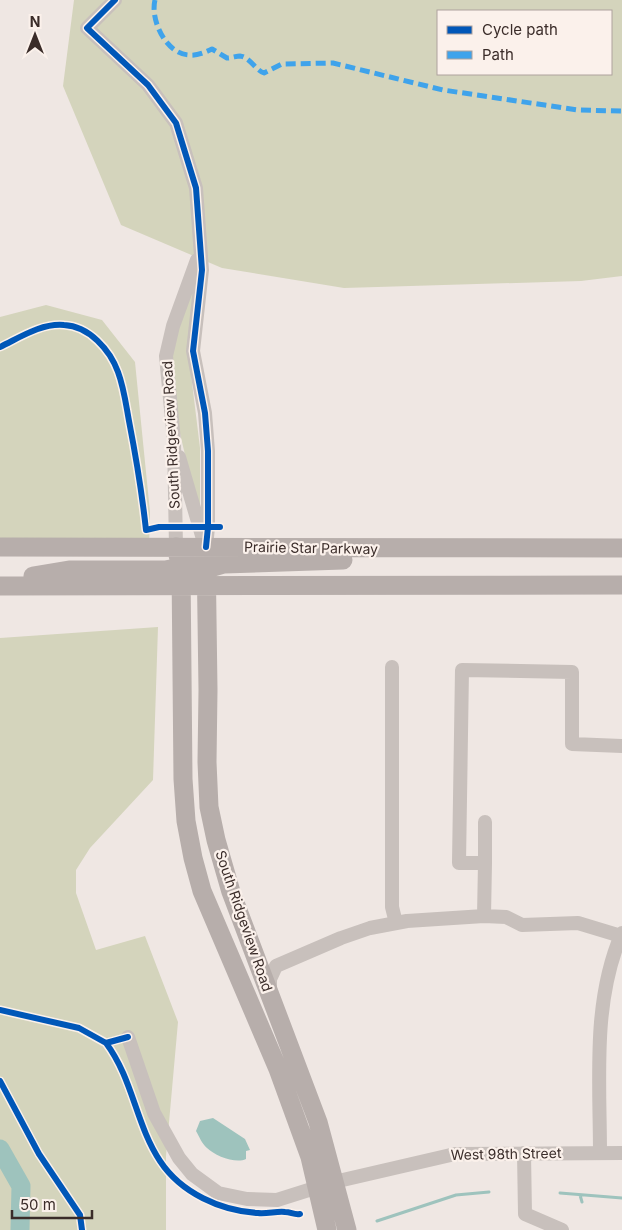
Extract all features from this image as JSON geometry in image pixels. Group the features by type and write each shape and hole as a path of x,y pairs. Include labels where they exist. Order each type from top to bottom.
{"main road":[{"name":"Prairie Star Parkway","path":"0,547 622,548"},
{"name":"South Ridgeview Road","path":"176,547 180,576 183,779 186,821 193,858 202,891 278,1069 310,1157 347,1230"},
{"name":"South Ridgeview Road","path":"206,547 210,573 207,762 209,807 231,892 318,1122 325,1185 327,1230"},
{"path":"180,576 206,547"},
{"path":"0,585 180,576 210,573 243,563 327,562 361,557 385,549"},
{"path":"210,573 242,585 622,585"}],"street":[{"path":"115,0 87,28 148,85 176,124 196,188 200,242"},
{"name":"South Ridgeview Road","path":"176,547 174,441 166,356 173,326 196,266 200,242"},
{"name":"South Ridgeview Road","path":"200,242 202,270 193,351 205,414 208,451 206,547"},
{"path":"174,441 206,547"},
{"path":"392,667 392,907 396,923"},
{"path":"485,863 460,863 462,670 572,672 572,744 622,746"},
{"path":"484,916 485,822"},
{"path":"270,996 270,979 276,966 342,938 396,923 484,916 506,917 522,925 578,923 621,935 610,969 600,1039 600,1152"},
{"path":"254,956 276,966"},
{"name":"West 98th Street","path":"128,1037 154,1113 179,1158 192,1174 218,1193 247,1199 277,1200 325,1185 455,1154 622,1153"},
{"path":"524,1153 525,1214 562,1230"}],"green space":[{"path":"74,0 622,0 622,276 581,281 344,288 222,268 121,225 63,86"},
{"path":"198,276 189,358 200,448 200,510 184,450 171,381 171,361 175,335"},
{"path":"46,305 102,320 135,362 150,512 149,548 0,547 0,317"},
{"path":"158,627 153,780 90,848 76,870 76,893 96,950 145,936 178,1022 166,1156 166,1230 0,1230 0,638"}],"water":[{"path":"213,1118 245,1139 250,1150 246,1151 246,1159 237,1161 220,1156 204,1144 196,1131 200,1121"}],"waterway":[{"path":"0,1149 21,1186 20,1230"},
{"path":"377,1221 456,1195 489,1192"},
{"path":"560,1193 622,1198"},
{"path":"580,1195 582,1202"}],"marked path":[{"path":"155,0 154,8 157,26 173,49 189,55 212,49 227,58 244,57 264,73 282,64 333,63 443,90 578,110 622,111"}],"cycle path":[{"path":"115,0 87,28 148,85 176,123 196,188 202,270 193,351 205,413 208,451 208,527 206,547"},
{"path":"0,347 47,326 73,326 90,335 110,356 122,384 143,502 146,530 159,527 220,527"},
{"path":"0,1010 79,1028 106,1043 128,1037"},
{"path":"106,1043 129,1087 152,1147 160,1161 179,1182 203,1198 230,1209 244,1212 287,1212 300,1214"},
{"path":"0,1081 39,1154 80,1215 82,1230"}]}
